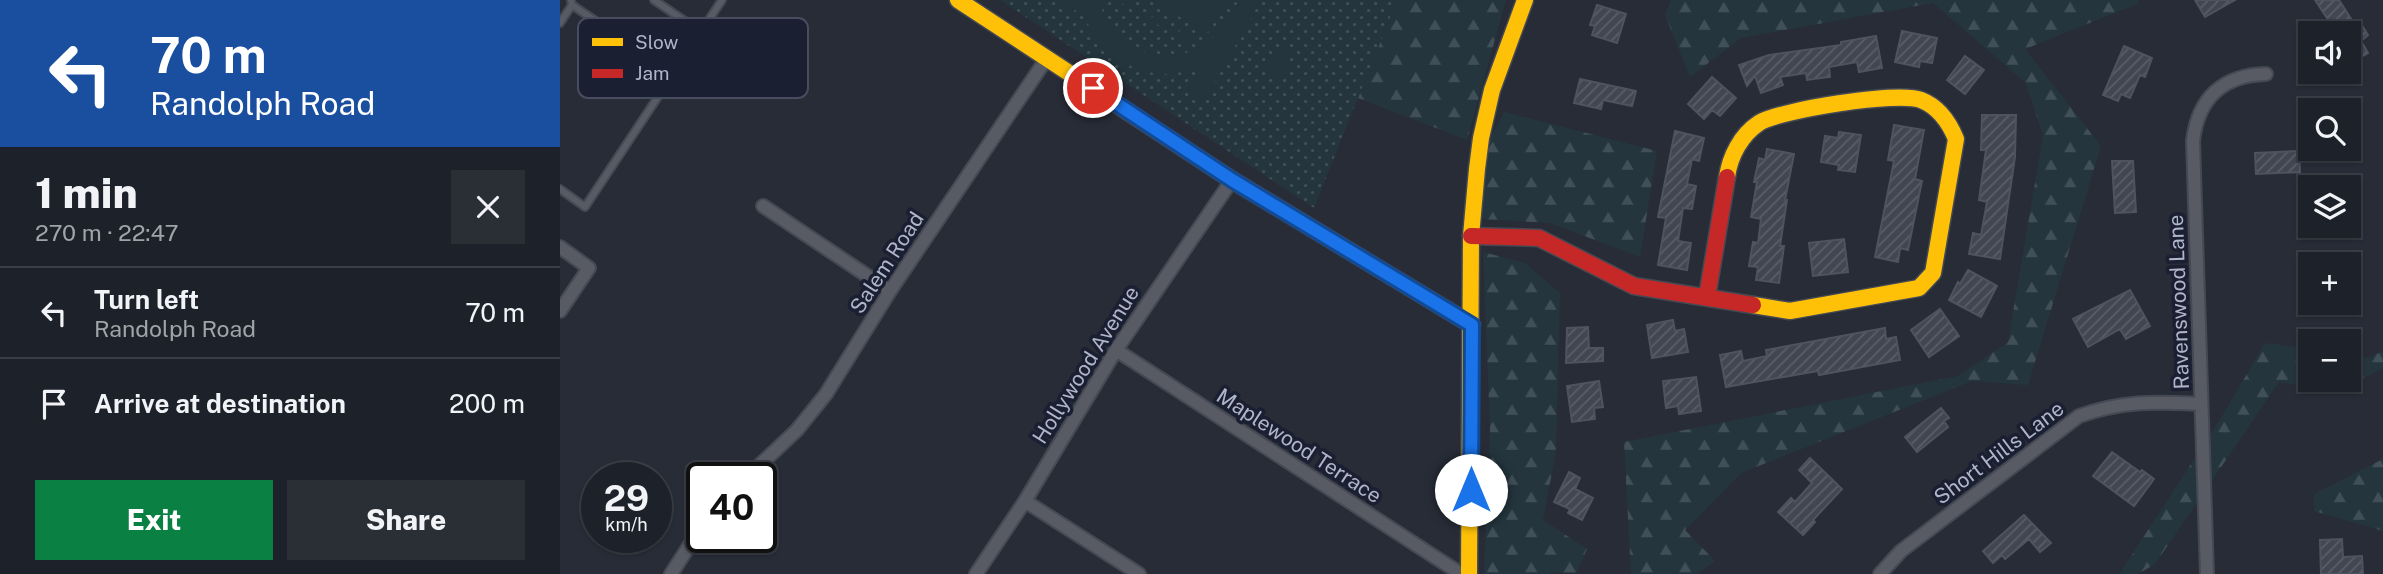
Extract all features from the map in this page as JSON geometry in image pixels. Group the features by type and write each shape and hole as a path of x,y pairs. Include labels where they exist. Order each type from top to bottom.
{"street":[{"path":"958,0 1232,180 1472,325"},
{"path":"1469,574 1471,236 1480,138 1492,90 1525,0"},
{"name":"Salem Road","path":"763,462 797,430 826,394 890,292 1047,58"},
{"name":"Ravenswood Lane","path":"2207,574 2194,127 2206,101 2215,91 2239,77 2266,74"},
{"path":"1471,236 1539,238 1633,286 1707,298 1790,311 1919,288 1933,272 1956,139 1950,124 1928,103 1914,97 1892,95 1766,119 1753,125 1734,150 1728,170 1707,298"},
{"name":"Hollywood Avenue","path":"976,574 1025,501 1116,351 1232,180"},
{"path":"764,206 890,292"},
{"path":"560,247 589,268 560,311"},
{"name":"Maplewood Terrace","path":"1116,351 1461,574"},
{"name":"Short Hills Lane","path":"1880,574 1901,551 2079,416 2108,406 2138,402 2201,404"},
{"path":"1025,501 1139,574"},
{"path":"671,574 686,551"}],"lane":[{"path":"654,0 680,18"},
{"path":"710,18 722,0"},
{"path":"560,23 572,2 595,18"},
{"path":"560,189 585,207 657,98"}],"green space":[{"path":"1000,0 1397,0 1314,208"},
{"path":"1099,0 1107,22 1118,36 1143,51 1172,55 1199,48 1211,40 1239,0 1261,0 1205,100 1188,90 1198,70 1159,75 1125,64 1108,53 1094,38 1079,3 1074,12 1056,2"},
{"path":"1116,0 1122,0 1179,32 1182,27 1197,35 1189,48 1175,40 1177,36"},
{"path":"1150,0 1226,0 1208,33"},
{"path":"1397,0 1506,0 1467,140 1358,98"},
{"path":"1671,0 2139,0 2137,4 2025,49 2101,146 2028,385 1972,381 1741,473 1685,530 1715,561 1697,574 1631,574 1624,442 1958,376 2008,342 2043,136 2026,83 1933,3 1741,38 1690,77 1665,15"},
{"path":"1291,35 1284,79 1275,77 1260,67"},
{"path":"1504,112 1657,151 1640,257 1550,223 1481,219 1490,139"},
{"path":"1483,252 1525,263 1560,293 1556,451 1543,520 1587,549 1576,574 1484,574 1490,430"},
{"path":"2265,343 2298,347 2298,386 2279,382 2155,564 2138,574 2114,574 2120,573 2221,418"},
{"path":"2383,351 2383,368 2361,380 2361,357 2368,358"},
{"path":"2383,459 2383,531 2314,511 2314,494"}],"building":[{"path":"2195,0 2235,0 2205,17"},
{"path":"2315,0 2339,0 2352,21 2329,21"},
{"path":"1597,5 1626,14 1617,43 1592,35 1595,26 1590,25"},
{"path":"2361,24 2368,35 2361,41"},
{"path":"1902,31 1937,38 1932,63 1920,61 1919,67 1895,62"},
{"path":"1876,36 1882,68 1859,72 1857,62 1829,67 1830,77 1807,80 1806,73 1780,77 1783,85 1761,93 1755,76 1747,86 1739,65 1769,55 1841,45 1841,42"},
{"path":"2361,41 2368,53 2361,57"},
{"path":"2124,46 2152,58 2145,77 2140,75 2130,98 2121,94 2118,101 2103,95"},
{"path":"1965,56 1984,70 1965,94 1947,80"},
{"path":"1712,77 1736,98 1720,116 1712,110 1704,119 1688,104"},
{"path":"1580,79 1636,91 1632,106 1603,100 1601,109 1574,103"},
{"path":"1982,115 2016,115 2015,157 2000,259 1969,254 1973,233 1981,235 1987,202 1979,200 1986,150 1981,150"},
{"path":"1894,125 1924,130 1915,179 1922,181 1908,250 1900,248 1898,262 1875,257 1894,161 1888,160"},
{"path":"1675,131 1704,138 1699,161 1692,159 1687,184 1696,186 1692,209 1683,208 1678,241 1691,243 1687,270 1658,265 1666,218 1658,217"},
{"path":"1839,132 1861,135 1855,172 1838,170 1839,165 1821,162 1825,136 1838,138"},
{"path":"1767,149 1794,154 1785,200 1780,246 1784,246 1779,283 1756,280 1758,267 1749,266 1753,242 1758,243 1761,219 1751,217 1757,182 1754,182 1759,158 1765,160"},
{"path":"2298,151 2300,172 2256,174 2255,153"},
{"path":"2112,161 2133,161 2136,212 2115,213"},
{"path":"1844,239 1848,272 1813,276 1809,243"},
{"path":"1968,270 1997,286 1981,317 1949,300"},
{"path":"2130,290 2150,326 2126,339 2120,329 2088,347 2073,319"},
{"path":"1940,309 1959,336 1929,357 1911,330"},
{"path":"1673,320 1675,331 1684,329 1688,352 1652,358 1647,325"},
{"path":"1588,327 1589,348 1603,348 1603,361 1566,363 1567,328"},
{"path":"1885,328 1886,339 1896,337 1900,360 1819,375 1818,371 1726,387 1720,355 1741,351 1743,361 1767,356 1766,350"},
{"path":"1696,377 1701,411 1679,414 1678,406 1666,408 1663,381"},
{"path":"1599,381 1603,407 1594,408 1595,419 1572,422 1567,386"},
{"path":"1941,408 1949,418 1944,421 1948,427 1917,452 1905,437"},
{"path":"2112,452 2154,479 2134,506 2093,476"},
{"path":"1810,458 1842,489 1803,535 1778,512 1791,498 1795,502 1812,483 1799,470"},
{"path":"1569,472 1580,478 1575,489 1593,498 1582,520 1568,513 1570,509 1554,502"},
{"path":"2024,515 2051,543 2040,552 2029,539 2005,559 2002,555 1993,563 1983,551"},
{"path":"2342,539 2343,557 2362,556 2363,574 2321,574 2320,540"}],"traffic: slow":[{"path":"958,0 1232,180 1472,325"},
{"path":"1469,574 1471,236 1477,169 1492,90 1525,0"},
{"path":"1727,177 1737,147 1759,123 1790,113 1839,103 1889,98 1921,100 1943,116 1956,139 1933,273 1919,288 1790,311 1753,305"}],"traffic: jam":[{"path":"1707,297 1727,177"},
{"path":"1471,236 1539,238 1634,286 1753,305"}],"route":[{"path":"1093,88 1232,180 1472,325 1471,490"}]}
